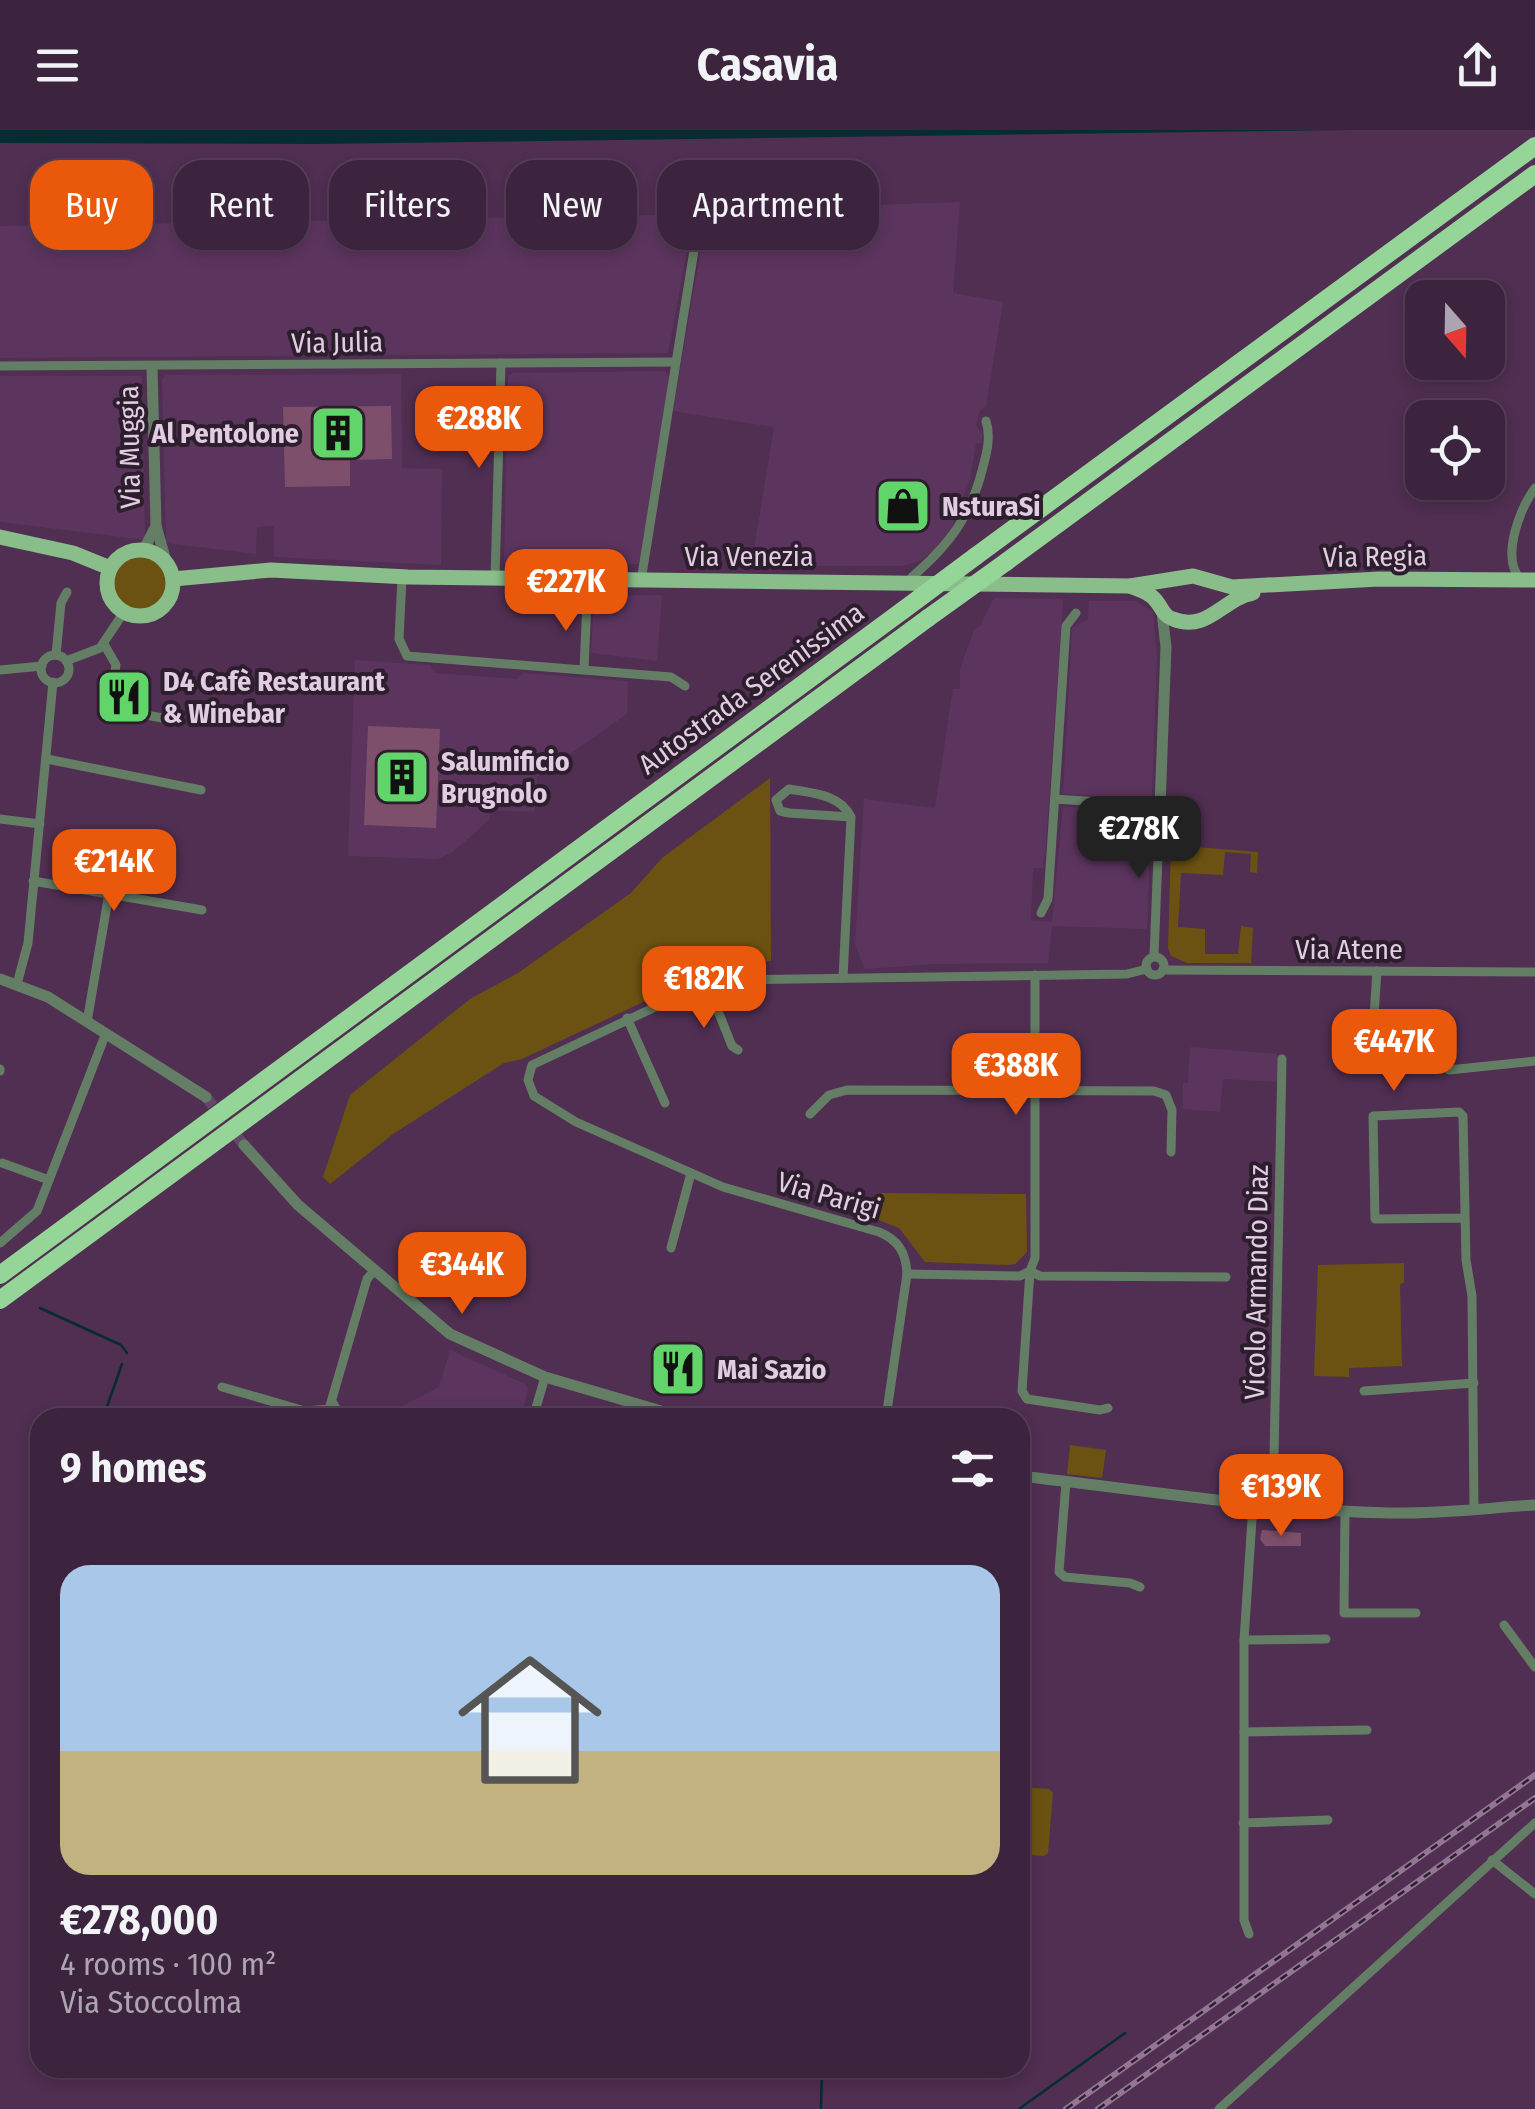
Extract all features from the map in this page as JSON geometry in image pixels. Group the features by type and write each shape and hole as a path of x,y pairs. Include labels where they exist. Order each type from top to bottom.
{"highway":[{"name":"Autostrada Serenissima","path":"0,1275 1535,146"},
{"name":"Autostrada Serenissima","path":"0,1300 1535,174"}],"main road":[{"path":"0,538 73,554 110,568"},
{"path":"144,549 166,561 174,579 163,608 144,616 124,612 110,598 106,578 110,568 127,552 144,549"},
{"name":"Via Venezia","path":"174,579 261,570 495,579 1036,583"},
{"name":"Via Regia","path":"1036,583 1130,586 1193,576 1232,587 1379,579 1530,583"},
{"path":"1160,607 1160,589 1170,579"},
{"path":"1217,581 1222,588 1223,606"},
{"name":"Via Regia","path":"1130,586 1173,620 1190,622 1210,618 1238,596 1255,593 1530,583"}],"street":[{"path":"640,581 694,250"},
{"name":"Via Julia","path":"0,366 675,362"},
{"path":"495,579 501,363"},
{"name":"Via Muggia","path":"152,367 156,526 166,561"},
{"path":"912,582 912,577 940,554 968,514 986,454 986,421"},
{"path":"1530,583 1514,570 1516,519 1535,488"},
{"name":"Via Muggia","path":"144,549 156,526"},
{"path":"402,577 400,639 407,656 671,677 685,686"},
{"path":"53,682 68,674 61,658 61,603 67,592"},
{"path":"584,669 586,602"},
{"path":"1154,956 1166,647 1160,607"},
{"path":"53,682 45,678 42,666 46,659 104,644 124,612"},
{"path":"1041,913 1048,898 1066,626 1076,613"},
{"path":"1166,647 1174,632 1190,622"},
{"path":"104,644 116,665 109,708 173,720"},
{"path":"0,670 42,666"},
{"path":"18,984 26,957 53,682"},
{"path":"48,759 201,790"},
{"path":"843,978 851,817 846,806 825,796 789,789 776,800 780,811 851,817"},
{"path":"1055,799 1160,806"},
{"path":"0,820 40,824"},
{"path":"33,881 202,910"},
{"path":"87,1022 110,893"},
{"path":"1146,969 1147,961 1154,956"},
{"path":"1154,956 1163,961 1164,970"},
{"name":"Via Atene","path":"528,1080 536,1060 708,986 744,979 1127,974 1146,969 1156,975 1164,970 1535,972"},
{"path":"1374,1016 1378,971"},
{"path":"1035,975 1035,1258 1030,1271 1024,1396 1040,1402 1108,1408"},
{"path":"0,979 48,997 206,1097"},
{"path":"708,986 732,1046 738,1050"},
{"path":"628,1018 665,1103"},
{"path":"0,1243 33,1218 106,1033"},
{"name":"Vicolo Armando Diaz","path":"1272,1506 1282,1059"},
{"path":"1449,1070 1535,1061"},
{"name":"Via Parigi","path":"528,1080 534,1096 576,1122 691,1174 738,1192 886,1234 902,1248 907,1274"},
{"path":"810,1114 818,1103 839,1091 1162,1093 1171,1104 1171,1152"},
{"path":"1464,1218 1375,1218 1373,1116 1462,1114 1464,1218 1472,1296 1474,1509"},
{"path":"244,1145 298,1205 450,1334 544,1377 650,1408"},
{"path":"2,1163 49,1180"},
{"path":"671,1248 691,1174"},
{"path":"328,1408 367,1280 374,1271"},
{"path":"887,1408 907,1274 1020,1276 1030,1271"},
{"path":"1030,1271 1040,1276 1226,1276"},
{"path":"536,1408 544,1377"},
{"path":"1364,1391 1474,1383"},
{"path":"222,1387 297,1408"},
{"path":"332,1403 335,1408"},
{"path":"1030,1477 1345,1512 1406,1514 1535,1505"},
{"path":"1066,1482 1058,1564 1062,1575 1140,1587"},
{"path":"1249,1934 1244,1920 1244,1640 1253,1504"},
{"path":"1345,1512 1344,1613 1416,1613"},
{"path":"1504,1625 1535,1668"},
{"path":"1244,1640 1326,1639"},
{"path":"1244,1732 1367,1730"},
{"path":"1243,1823 1328,1820"},
{"path":"1219,2109 1535,1823"},
{"path":"1492,1860 1535,1894"}],"shaded area":[{"path":"0,130 1348,130 317,144 0,143"},
{"path":"960,202 953,293 1003,302 986,406 979,412 976,425 983,434 981,443 976,443 970,479 951,530 939,547 919,561 903,566 812,566 813,555 797,554 796,566 768,566 769,552 754,550 774,427 673,411 701,250 879,250 879,205"},
{"path":"637,215 655,215 657,250 687,250 668,353 0,358 0,226 30,225 30,250 153,250 153,223 173,223 173,250 309,250 309,221 329,220 329,250 486,250 486,218 506,218 506,250 637,250"},
{"path":"665,371 671,380 639,564 504,564 508,376"},
{"path":"401,374 402,468 442,469 441,565 274,557 274,526 257,527 256,554 166,543 162,379 166,375"},
{"path":"0,376 142,376 145,540 0,522"},
{"path":"140,556 159,564 167,583 159,602 140,610 121,602 113,583 121,564"},
{"path":"662,595 657,661 591,653 594,596"},
{"path":"994,598 1063,599 1046,843 1043,868 1033,868 1031,920 1052,922 1063,807 1145,810 1151,819 1147,929 1052,926 1048,963 865,969 855,945 864,799 935,808 953,689 960,689 960,669 974,630"},
{"path":"1089,601 1135,601 1153,612 1157,656 1152,797 1148,799 1063,794 1072,628 1088,620"},
{"path":"355,660 430,665 434,673 517,679 523,673 628,681 627,714 537,777 535,812 490,810 489,820 453,852 437,859 348,856"},
{"path":"770,778 771,961 724,964 522,1059 504,1063 393,1134 330,1184 323,1177 350,1095 470,999 518,973 631,893 662,858"},
{"path":"1171,845 1258,852 1257,873 1250,872 1251,854 1225,852 1223,875 1181,873 1178,927 1205,929 1205,954 1238,954 1241,926 1253,928 1251,963 1187,963 1171,956"},
{"path":"1190,1047 1278,1054 1277,1082 1223,1079 1220,1112 1183,1109"},
{"path":"876,1193 1026,1194 1027,1252 1015,1264 1006,1265 925,1262 899,1228 876,1219"},
{"path":"1404,1263 1404,1283 1400,1284 1402,1366 1349,1368 1349,1377 1314,1376 1318,1265"},
{"path":"450,1350 525,1384 528,1389 523,1408 402,1408 439,1387"},
{"path":"1070,1445 1106,1450 1102,1478 1067,1474"},
{"path":"1030,1788 1053,1793 1048,1853 1030,1855"}],"building":[{"name":"Al Pentolone","path":"391,406 392,459 350,460 350,486 285,487 283,407"},
{"name":"Salumificio Brugnolo","path":"368,726 440,729 436,828 364,825"},
{"path":"1262,1530 1301,1533 1301,1546 1265,1546 1260,1539"}],"waterway":[{"path":"40,1308 121,1345 127,1353"},
{"path":"107,1408 122,1364"},
{"path":"1019,2109 1125,2033"},
{"path":"821,2109 822,2078"}],"tunnel":[{"path":"206,1097 244,1145"}],"railway":[{"path":"1066,2109 1535,1775"},
{"path":"1098,2109 1535,1798"}],"place":[{"name":"Al Pentolone","path":"338,433"},
{"name":"NsturaSi","path":"903,506"},
{"name":"D4 Cafè Restaurant & Winebar","path":"124,697"},
{"name":"Salumificio Brugnolo","path":"402,777"},
{"name":"Mai Sazio","path":"678,1369"}]}
